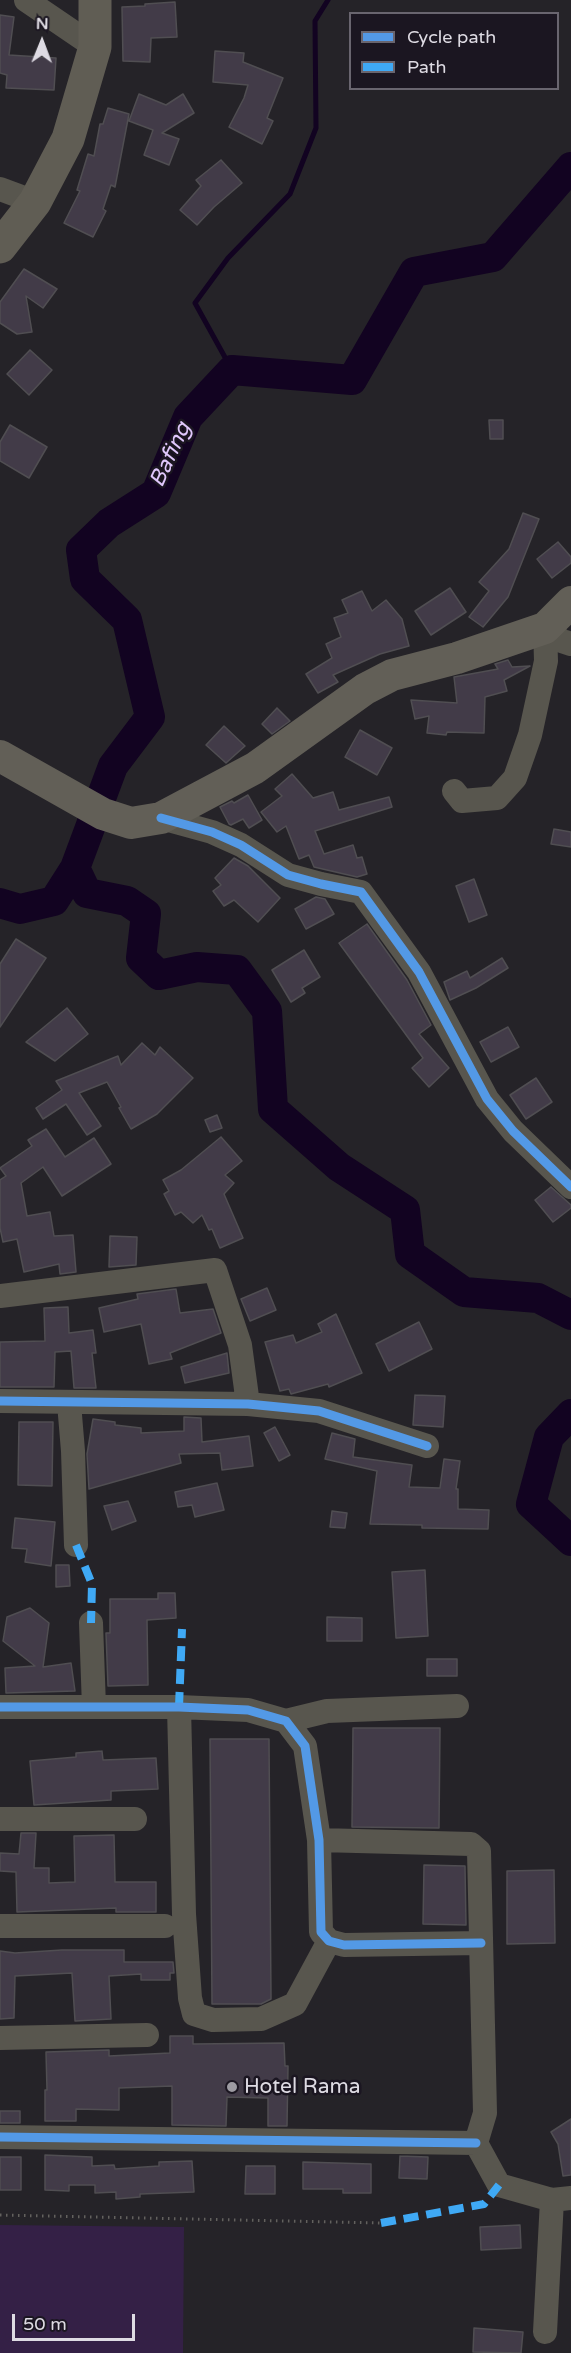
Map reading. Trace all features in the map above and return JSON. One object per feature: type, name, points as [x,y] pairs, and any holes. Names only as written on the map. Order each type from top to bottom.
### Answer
[{"type":"highway","points":[[0,247],[35,202],[68,139],[95,47],[95,0]]},
{"type":"main road","points":[[0,756],[90,806],[131,823],[161,818],[255,768],[365,689],[392,675],[457,658],[563,611]]},
{"type":"street","points":[[26,0],[95,47]]},
{"type":"street","points":[[0,189],[35,202]]},
{"type":"street","points":[[563,611],[562,641],[571,644]]},
{"type":"street","points":[[454,791],[462,801],[497,798],[514,777],[530,735],[546,661],[563,611]]},
{"type":"street","points":[[161,818],[212,832],[241,845],[288,875],[361,892],[419,972],[487,1099],[513,1131],[571,1187]]},
{"type":"street","points":[[0,1296],[215,1270],[240,1345],[248,1404]]},
{"type":"street","points":[[0,1401],[248,1404],[319,1411],[427,1446]]},
{"type":"street","points":[[69,1403],[76,1545]]},
{"type":"street","points":[[91,1623],[93,1707]]},
{"type":"street","points":[[0,1707],[179,1707],[248,1710],[286,1721],[327,1711],[457,1706]]},
{"type":"street","points":[[179,1707],[184,1914],[190,1998],[194,2014],[213,2020],[261,2019],[295,2004],[329,1941]]},
{"type":"street","points":[[286,1721],[305,1746],[319,1840],[321,1932],[329,1941],[344,1945],[481,1943]]},
{"type":"street","points":[[0,1820],[135,1819]]},
{"type":"street","points":[[319,1840],[471,1844],[479,1851],[484,2113],[476,2143],[500,2185],[562,2199],[545,2332]]},
{"type":"street","points":[[0,1926],[165,1926]]},
{"type":"street","points":[[0,2038],[147,2035]]},
{"type":"street","points":[[0,2137],[476,2143]]},
{"type":"path","points":[[0,2215],[381,2223]]},
{"type":"shaded area","points":[[0,2225],[184,2227],[183,2353],[0,2353]]},
{"type":"building","points":[[175,2],[177,37],[151,38],[150,62],[123,61],[122,7]]},
{"type":"building","points":[[0,15],[14,17],[9,55],[56,58],[54,90],[6,88],[7,75],[0,73]]},
{"type":"building","points":[[215,51],[244,53],[243,62],[283,78],[267,118],[273,121],[262,144],[229,127],[248,85],[213,82]]},
{"type":"building","points":[[139,94],[166,105],[183,94],[194,113],[162,133],[179,139],[169,165],[144,155],[153,130],[129,121]]},
{"type":"building","points":[[108,108],[129,114],[115,187],[111,185],[103,209],[106,211],[93,237],[64,223],[80,191],[77,190],[88,154],[94,156],[100,124],[103,124]]},
{"type":"building","points":[[221,160],[242,183],[197,225],[180,210],[201,186],[196,180]]},
{"type":"building","points":[[24,269],[57,289],[43,308],[26,296],[32,332],[17,334],[0,323],[0,302]]},
{"type":"building","points":[[30,350],[52,370],[29,395],[7,374]]},
{"type":"building","points":[[489,420],[503,420],[503,439],[490,439]]},
{"type":"building","points":[[10,425],[47,447],[29,478],[0,461],[0,442]]},
{"type":"building","points":[[523,513],[539,519],[508,597],[483,627],[469,617],[489,591],[479,582],[509,549]]},
{"type":"building","points":[[558,542],[571,557],[571,563],[552,578],[537,559]]},
{"type":"building","points":[[450,588],[466,612],[431,635],[415,611]]},
{"type":"building","points":[[362,591],[372,611],[386,600],[402,619],[409,646],[380,654],[333,675],[338,682],[318,693],[306,674],[332,658],[326,644],[341,637],[334,618],[348,613],[342,600]]},
{"type":"building","points":[[508,660],[512,667],[530,666],[504,680],[507,691],[485,697],[484,733],[447,732],[446,735],[427,733],[429,716],[415,719],[411,700],[457,703],[454,677],[498,669],[495,664]]},
{"type":"building","points":[[277,708],[290,721],[272,734],[262,724]]},
{"type":"building","points":[[224,726],[245,746],[226,763],[206,745]]},
{"type":"building","points":[[360,730],[392,748],[377,775],[345,757]]},
{"type":"building","points":[[292,774],[313,798],[333,792],[339,810],[389,797],[392,807],[315,831],[324,854],[353,845],[357,858],[362,857],[367,874],[357,877],[314,867],[309,855],[299,859],[286,826],[277,832],[261,812],[282,796],[275,789]]},
{"type":"building","points":[[248,795],[262,820],[249,828],[243,819],[229,824],[220,807],[232,801],[234,803]]},
{"type":"building","points":[[554,829],[571,832],[571,847],[551,844]]},
{"type":"building","points":[[234,858],[248,866],[280,898],[258,922],[234,900],[224,906],[213,891],[221,885],[215,878]]},
{"type":"building","points":[[474,879],[487,915],[469,922],[456,886]]},
{"type":"building","points":[[316,897],[325,899],[334,914],[306,929],[295,909]]},
{"type":"building","points":[[367,924],[407,980],[431,1025],[419,1034],[449,1068],[429,1087],[412,1068],[423,1058],[339,943]]},
{"type":"building","points":[[16,939],[46,958],[0,1027],[0,964]]},
{"type":"building","points":[[304,950],[320,977],[302,988],[305,993],[291,1002],[272,970]]},
{"type":"building","points":[[502,958],[508,968],[476,988],[450,1000],[444,982],[467,971],[470,978]]},
{"type":"building","points":[[67,1008],[88,1034],[55,1061],[26,1042]]},
{"type":"building","points":[[508,1027],[519,1047],[491,1062],[480,1042]]},
{"type":"building","points":[[142,1043],[155,1055],[160,1047],[193,1078],[157,1114],[131,1129],[107,1082],[79,1093],[101,1126],[87,1135],[66,1104],[43,1119],[36,1108],[62,1090],[56,1081],[118,1056],[121,1065]]},
{"type":"building","points":[[536,1078],[552,1102],[526,1119],[510,1095]]},
{"type":"building","points":[[217,1115],[222,1128],[210,1132],[205,1120]]},
{"type":"building","points":[[46,1129],[65,1157],[94,1138],[111,1164],[62,1196],[43,1167],[21,1183],[27,1216],[50,1212],[54,1236],[73,1235],[76,1272],[60,1274],[59,1264],[24,1272],[17,1239],[3,1242],[0,1228],[0,1180],[6,1176],[0,1168],[32,1146],[28,1140]]},
{"type":"building","points":[[221,1137],[242,1161],[225,1175],[234,1183],[224,1194],[243,1238],[220,1248],[212,1229],[209,1230],[202,1215],[193,1223],[181,1212],[175,1215],[164,1194],[169,1191],[163,1180],[181,1170]]},
{"type":"building","points":[[551,1187],[571,1205],[571,1208],[553,1222],[535,1200]]},
{"type":"building","points":[[110,1236],[137,1237],[136,1265],[109,1267]]},
{"type":"building","points":[[267,1288],[276,1310],[250,1321],[241,1299]]},
{"type":"building","points":[[176,1289],[180,1313],[213,1309],[221,1333],[170,1353],[172,1359],[149,1364],[141,1324],[104,1332],[99,1308],[138,1299],[137,1294]]},
{"type":"building","points":[[68,1307],[69,1333],[93,1330],[96,1353],[92,1353],[96,1388],[74,1388],[71,1351],[55,1352],[54,1387],[0,1387],[0,1342],[45,1341],[44,1308]]},
{"type":"building","points":[[336,1314],[362,1373],[329,1387],[328,1384],[291,1394],[289,1389],[280,1391],[265,1342],[293,1335],[296,1343],[322,1332],[318,1324]]},
{"type":"building","points":[[419,1322],[432,1349],[389,1371],[376,1344]]},
{"type":"building","points":[[227,1353],[229,1373],[185,1383],[181,1367]]},
{"type":"building","points":[[415,1395],[445,1396],[443,1427],[413,1425]]},
{"type":"building","points":[[184,1417],[201,1418],[202,1442],[249,1436],[253,1466],[222,1470],[220,1453],[179,1454],[181,1463],[89,1489],[87,1454],[93,1419],[115,1422],[115,1425],[141,1428],[141,1433],[184,1431]]},
{"type":"building","points":[[19,1422],[53,1422],[52,1486],[18,1485]]},
{"type":"building","points":[[275,1427],[290,1455],[279,1461],[264,1433]]},
{"type":"building","points":[[332,1433],[355,1439],[353,1457],[412,1465],[409,1487],[440,1488],[444,1459],[460,1461],[456,1489],[458,1489],[458,1509],[489,1510],[488,1529],[370,1524],[377,1471],[325,1459]]},
{"type":"building","points":[[217,1483],[224,1510],[195,1517],[192,1505],[178,1507],[175,1492]]},
{"type":"building","points":[[128,1501],[136,1521],[112,1530],[104,1506]]},
{"type":"building","points":[[332,1511],[347,1513],[345,1528],[330,1527]]},
{"type":"building","points":[[15,1518],[55,1522],[51,1566],[25,1562],[27,1549],[12,1548]]},
{"type":"building","points":[[56,1565],[69,1565],[70,1586],[56,1587]]},
{"type":"building","points":[[425,1570],[428,1636],[396,1638],[392,1572]]},
{"type":"building","points":[[158,1593],[175,1593],[176,1618],[147,1620],[148,1685],[108,1686],[106,1633],[110,1633],[110,1599],[158,1599]]},
{"type":"building","points":[[30,1608],[49,1623],[43,1667],[71,1663],[75,1691],[6,1693],[5,1668],[35,1666],[3,1641],[7,1617]]},
{"type":"building","points":[[327,1617],[362,1618],[362,1641],[327,1641]]},
{"type":"building","points":[[427,1659],[457,1659],[457,1676],[427,1676]]},
{"type":"building","points":[[353,1728],[440,1728],[439,1828],[352,1827]]},
{"type":"building","points":[[210,1739],[269,1739],[271,1999],[261,2004],[212,2004]]},
{"type":"building","points":[[102,1751],[103,1760],[156,1758],[158,1789],[111,1791],[111,1800],[34,1805],[30,1761],[76,1757],[76,1753]]},
{"type":"building","points":[[21,1833],[36,1833],[34,1868],[49,1868],[49,1883],[75,1882],[74,1836],[114,1835],[115,1882],[156,1882],[156,1912],[116,1912],[116,1908],[17,1912],[16,1872],[0,1871],[0,1853],[19,1854]]},
{"type":"building","points":[[424,1865],[465,1866],[466,1925],[423,1924]]},
{"type":"building","points":[[554,1870],[555,1943],[507,1944],[507,1871]]},
{"type":"building","points":[[124,1950],[124,1962],[173,1962],[174,1973],[170,1973],[170,1980],[141,1980],[141,1974],[109,1976],[111,2019],[75,2021],[72,1973],[15,1976],[14,2018],[0,2019],[0,1951],[15,1953]]},
{"type":"building","points":[[170,2036],[193,2036],[193,2044],[284,2043],[285,2066],[288,2066],[287,2126],[268,2126],[268,2098],[227,2097],[226,2126],[172,2125],[172,2086],[119,2088],[119,2110],[76,2109],[76,2121],[45,2121],[46,2052],[109,2050],[109,2056],[170,2053]]},
{"type":"building","points":[[0,2111],[20,2111],[20,2123],[0,2123]]},
{"type":"building","points":[[571,2119],[571,2175],[563,2176],[558,2144],[551,2132]]},
{"type":"building","points":[[45,2155],[92,2157],[92,2166],[114,2165],[115,2169],[159,2166],[159,2162],[192,2161],[194,2192],[140,2194],[140,2197],[116,2199],[116,2192],[95,2193],[95,2185],[69,2185],[69,2191],[45,2190]]},
{"type":"building","points":[[400,2156],[428,2157],[427,2179],[399,2178]]},
{"type":"building","points":[[0,2157],[21,2157],[21,2190],[0,2190]]},
{"type":"building","points":[[303,2162],[371,2164],[371,2193],[343,2193],[343,2189],[303,2189]]},
{"type":"building","points":[[246,2166],[275,2166],[275,2194],[245,2194]]},
{"type":"building","points":[[520,2225],[521,2248],[481,2250],[480,2227]]},
{"type":"building","points":[[474,2328],[523,2332],[521,2353],[473,2352]]},
{"type":"waterway","points":[[232,370],[195,303],[228,258],[290,194],[316,128],[315,21],[328,0]]},
{"type":"waterway","name":"Bafing","points":[[0,903],[20,909],[54,901],[75,868],[113,766],[150,717],[127,620],[85,579],[81,550],[109,523],[156,493],[188,417],[232,370],[352,380],[414,272],[493,257],[571,167]]},
{"type":"waterway","points":[[75,868],[87,893],[127,901],[146,914],[141,958],[159,975],[197,967],[237,970],[267,1011],[273,1109],[339,1167],[405,1210],[410,1254],[464,1292],[538,1298],[571,1315]]},
{"type":"waterway","points":[[571,1414],[549,1437],[531,1504],[571,1541]]},
{"type":"marked path","points":[[76,1545],[92,1584],[91,1623]]},
{"type":"marked path","points":[[179,1707],[182,1629]]},
{"type":"marked path","points":[[381,2223],[484,2204],[499,2185]]},
{"type":"cycle path","points":[[161,818],[212,832],[241,845],[288,875],[361,892],[419,972],[487,1099],[513,1131],[571,1187]]},
{"type":"cycle path","points":[[0,1401],[248,1404],[319,1411],[427,1446]]},
{"type":"cycle path","points":[[0,1707],[179,1707],[248,1710],[286,1721],[305,1746],[319,1840],[321,1932],[329,1941],[344,1945],[481,1943]]},
{"type":"cycle path","points":[[0,2137],[476,2143]]},
{"type":"place","name":"Hotel Rama","points":[[232,2087]]}]
